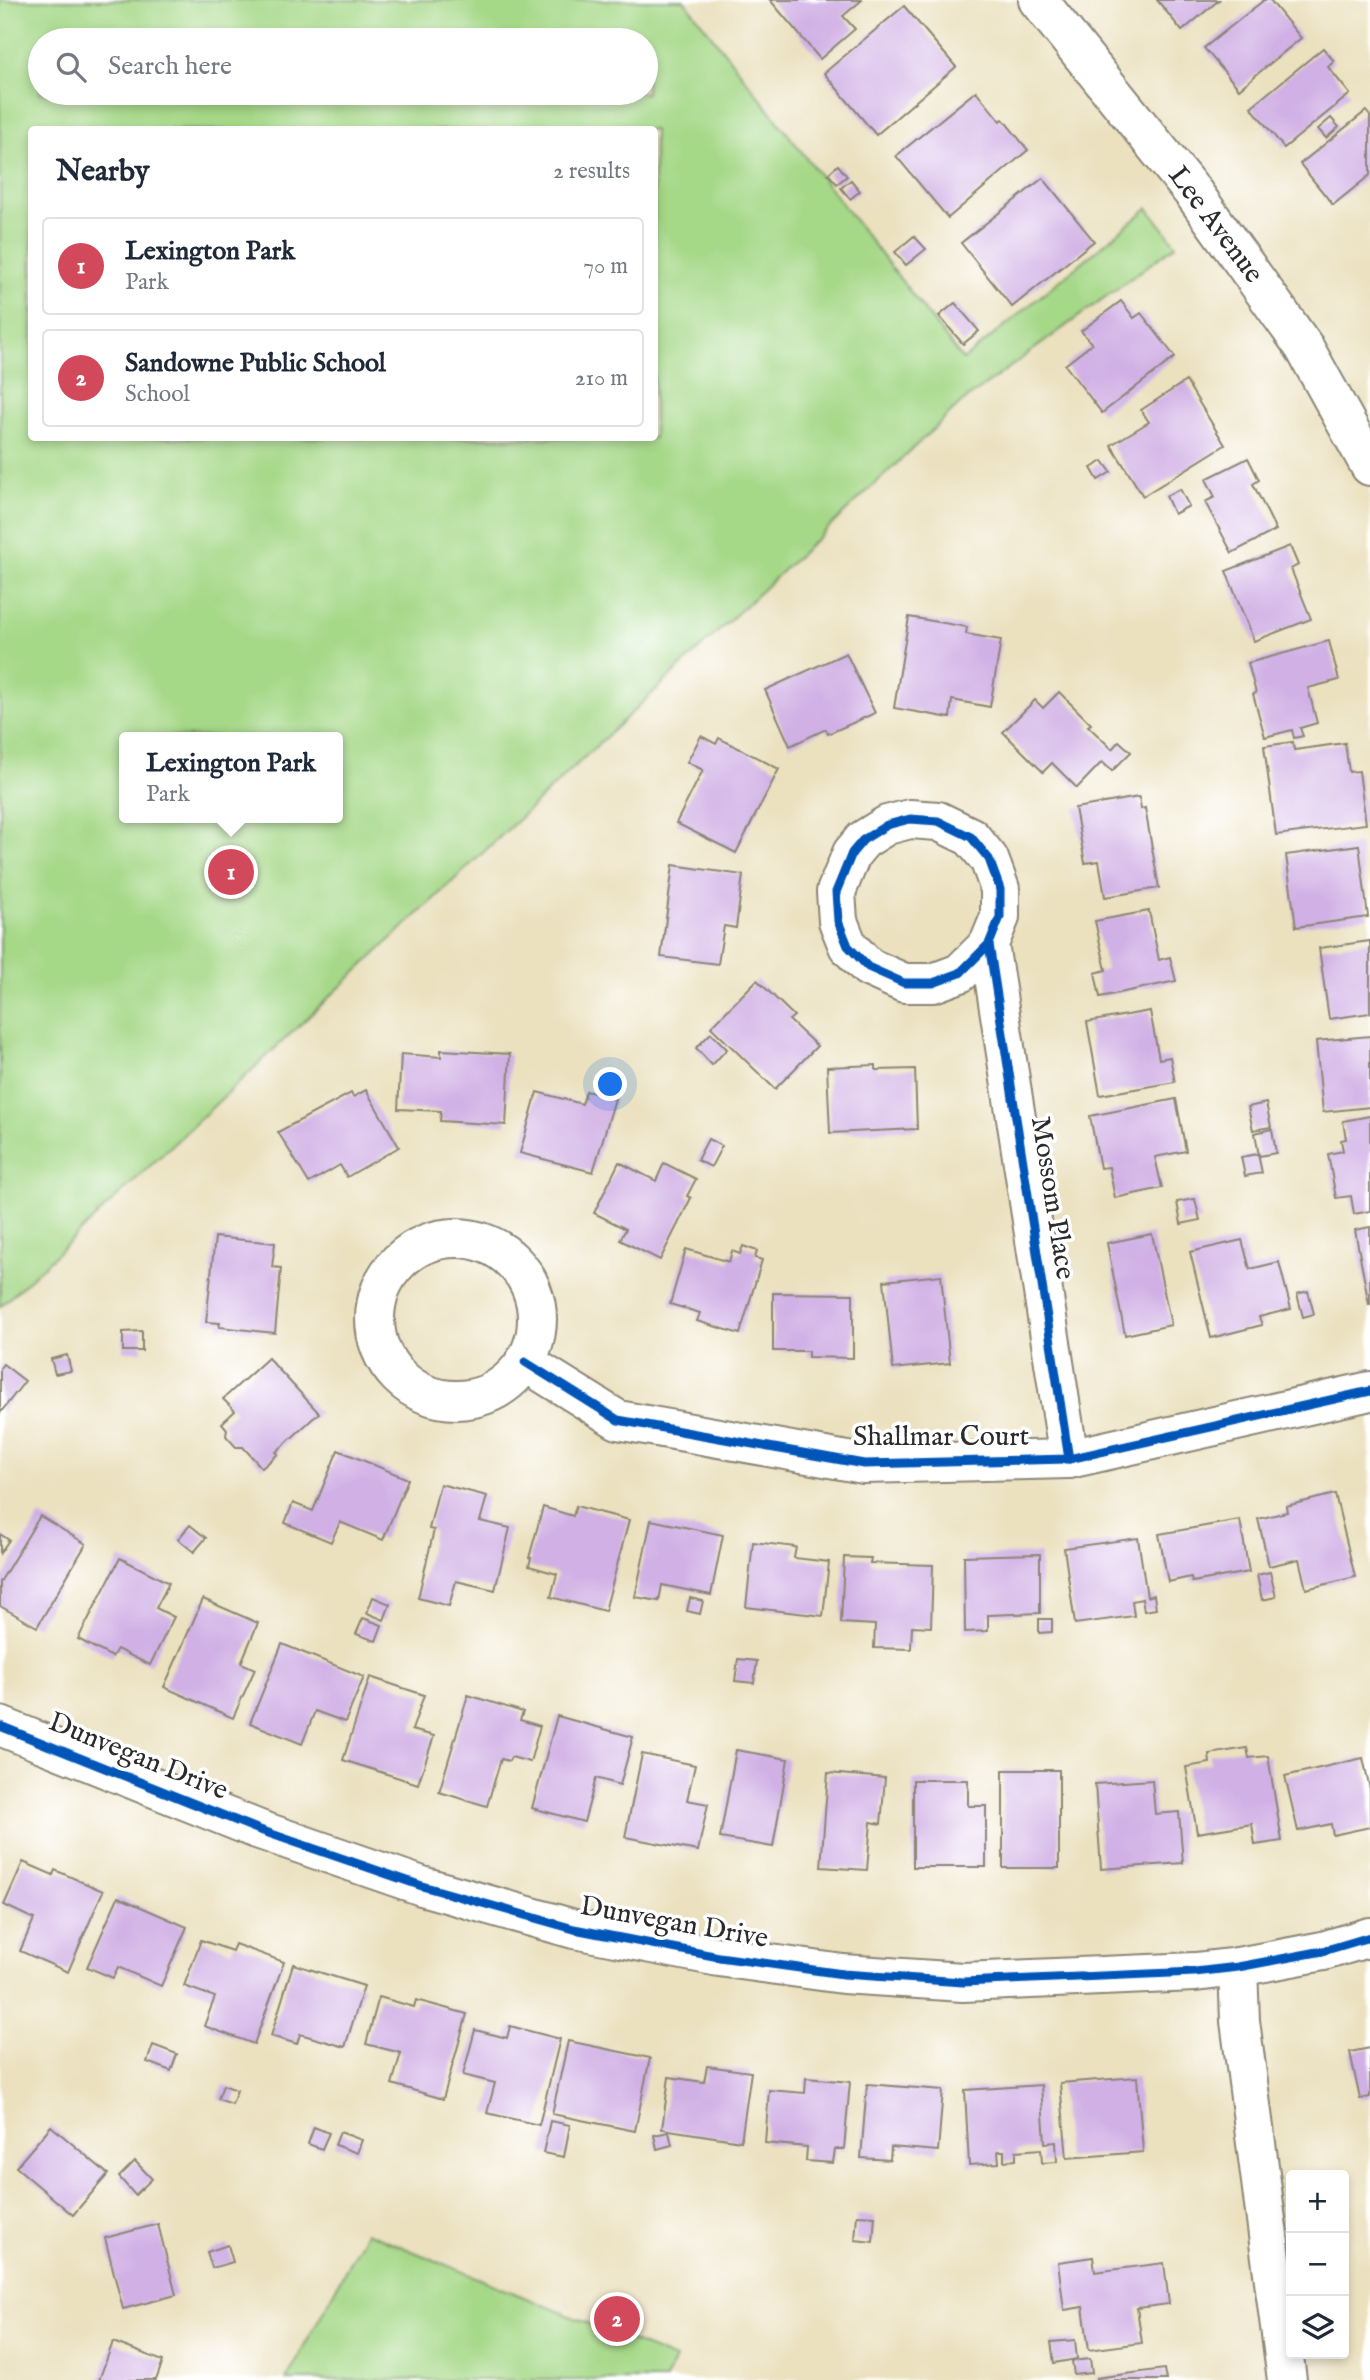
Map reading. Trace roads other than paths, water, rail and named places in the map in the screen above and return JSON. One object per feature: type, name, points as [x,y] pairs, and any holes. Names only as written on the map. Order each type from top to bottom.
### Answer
[{"type":"street","name":"Lee Avenue","points":[[1038,0],[1195,195],[1304,347],[1370,466]]},
{"type":"street","name":"Mossom Place","points":[[989,944],[960,973],[933,983],[904,983],[868,967],[848,946],[838,921],[836,892],[852,853],[863,840],[887,825],[910,819],[938,821],[971,837],[989,859],[1000,889],[1000,918],[989,944],[1069,1459]]},
{"type":"street","points":[[454,1238],[481,1242],[507,1256],[526,1277],[536,1303],[533,1347],[525,1362],[498,1389],[471,1399],[442,1399],[424,1393],[400,1378],[385,1359],[375,1333],[375,1305],[390,1270],[402,1257],[427,1242],[454,1238]]},
{"type":"street","name":"Shallmar Court","points":[[525,1362],[618,1420],[864,1464],[1069,1459],[1370,1391]]},
{"type":"street","name":"Dunvegan Drive","points":[[0,1726],[257,1829],[422,1886],[574,1929],[719,1958],[844,1974],[963,1982],[1195,1972],[1323,1951],[1370,1937]]},
{"type":"street","points":[[1238,1967],[1240,2021],[1287,2380]]},
{"type":"place","name":"Lexington Park","points":[[231,872]]},
{"type":"place","name":"Sandowne Public School","points":[[617,2319]]}]
